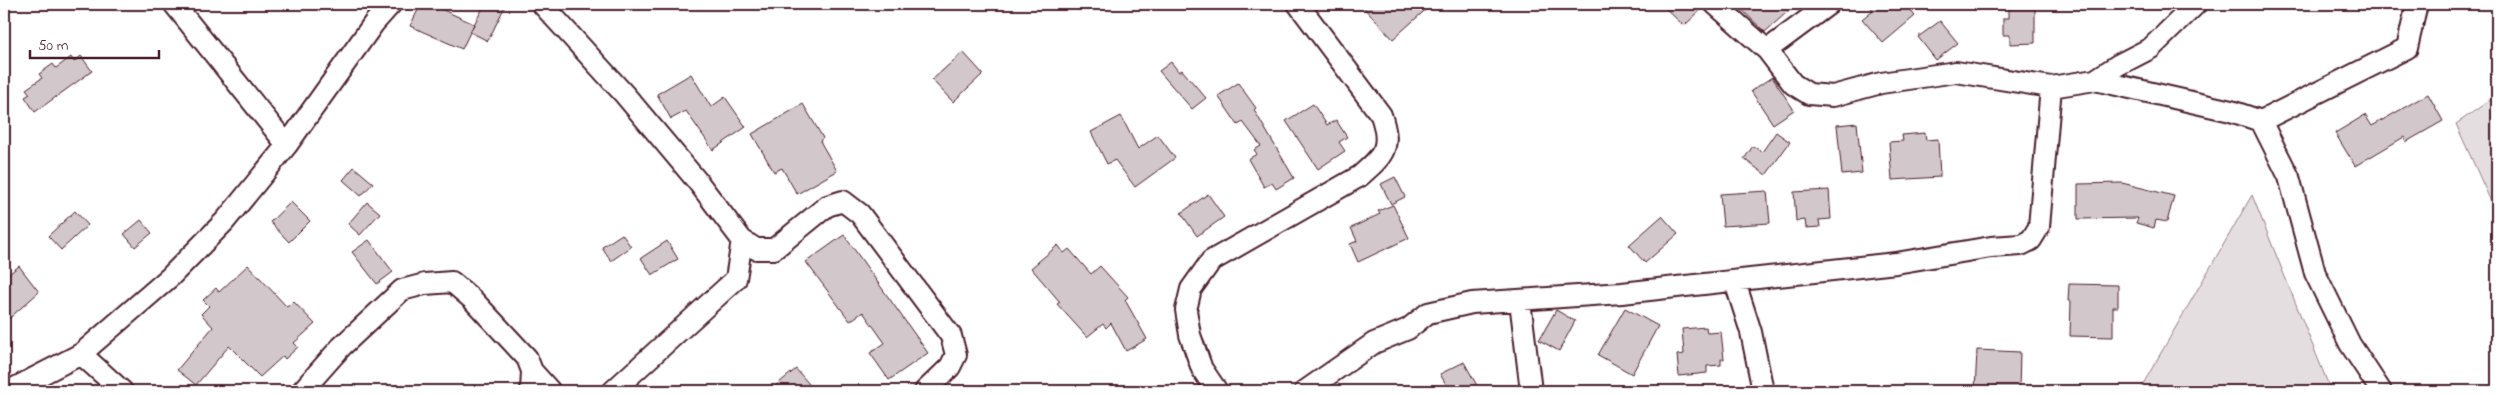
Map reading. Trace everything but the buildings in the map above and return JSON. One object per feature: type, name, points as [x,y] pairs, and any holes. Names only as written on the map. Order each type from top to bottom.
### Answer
[{"type":"street","points":[[174,4],[287,145]]},
{"type":"street","points":[[9,391],[81,354],[170,277],[225,221],[287,145],[363,38],[391,4]]},
{"type":"street","points":[[542,4],[631,102],[698,182],[742,240],[756,249],[774,249],[827,206],[843,201],[860,214],[951,336],[956,355],[950,367],[925,391]]},
{"type":"street","points":[[1217,391],[1202,370],[1190,335],[1186,310],[1191,289],[1211,261],[1360,176],[1382,157],[1387,134],[1381,115],[1298,4]]},
{"type":"street","points":[[1715,4],[1767,50],[1793,84],[1809,94],[1833,96],[1881,83],[1956,72],[2051,87],[2095,80],[2231,111],[2261,121],[2289,177],[2315,273],[2350,344],[2381,391]]},
{"type":"street","points":[[1767,50],[1829,4]]},
{"type":"street","points":[[2095,80],[2150,48],[2196,4]]},
{"type":"street","points":[[2261,121],[2407,48],[2417,4]]},
{"type":"street","points":[[1305,391],[1374,344],[1408,329],[1428,313],[1472,303],[1622,293],[1735,282],[1896,263],[1991,247],[2020,245],[2031,240],[2039,227],[2051,87]]},
{"type":"street","points":[[614,391],[736,278],[742,240]]},
{"type":"street","points":[[302,391],[341,348],[402,290],[425,284],[452,282],[473,300],[527,358],[532,371],[550,391]]},
{"type":"street","points":[[1735,282],[1751,332],[1763,391]]},
{"type":"street","points":[[1520,300],[1531,391]]},
{"type":"street","points":[[81,354],[122,391]]},
{"type":"street","points":[[531,391],[532,371]]},
{"type":"shaded area","points":[[2497,95],[2497,215],[2456,124]]},
{"type":"shaded area","points":[[2252,195],[2331,391],[2139,391]]}]
